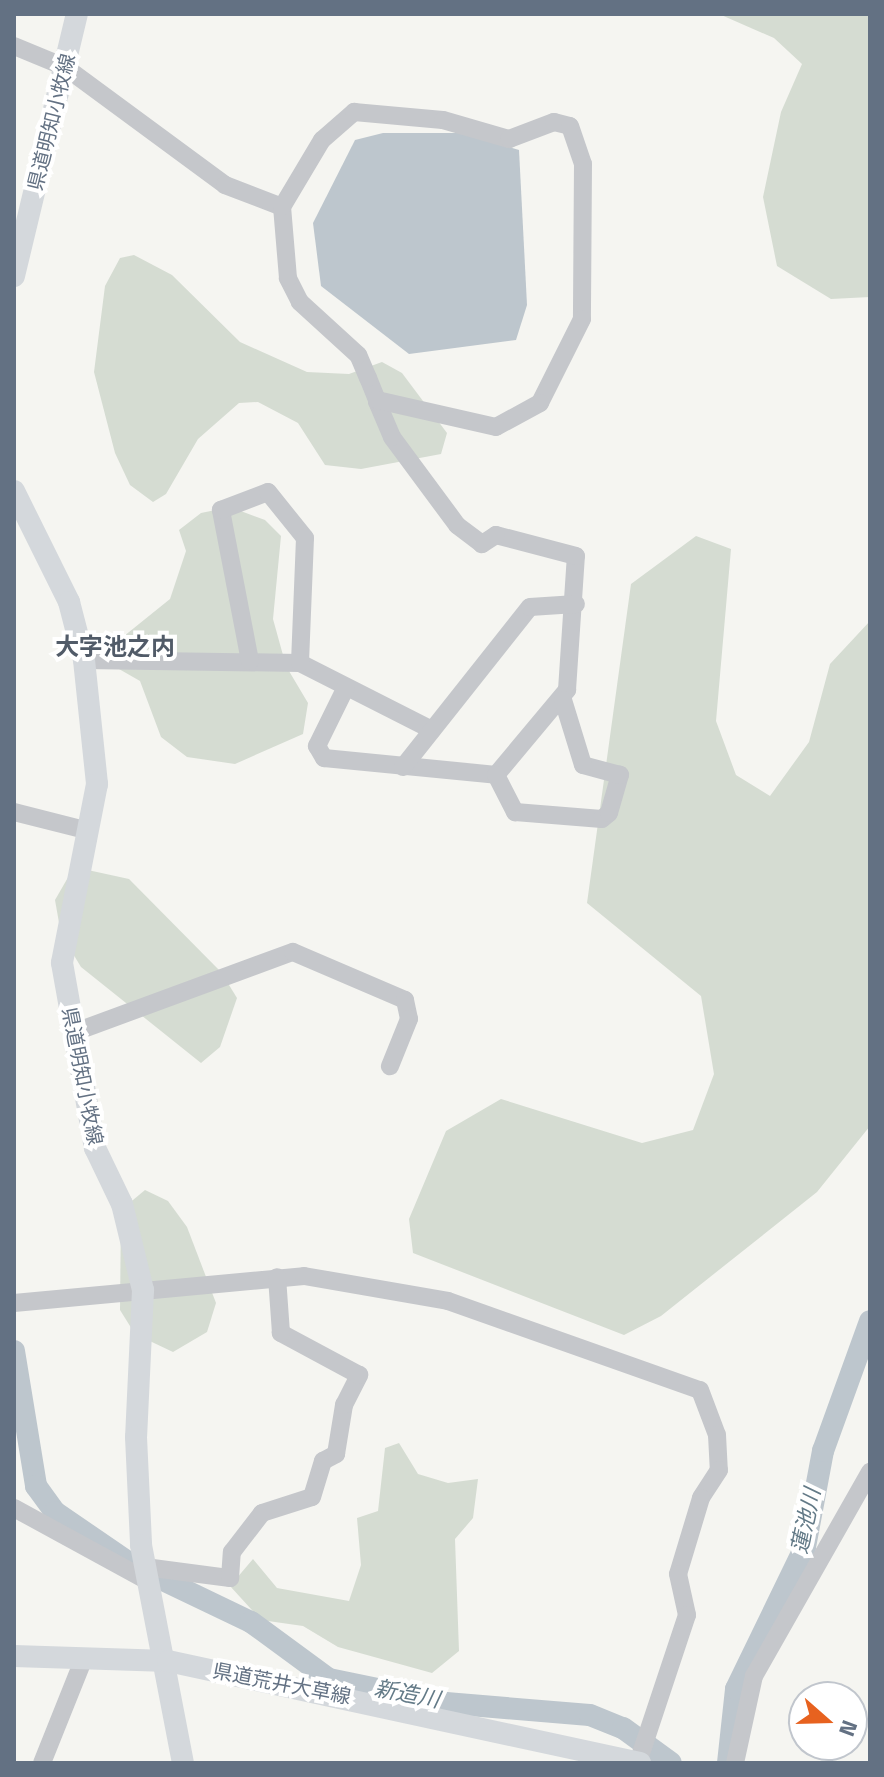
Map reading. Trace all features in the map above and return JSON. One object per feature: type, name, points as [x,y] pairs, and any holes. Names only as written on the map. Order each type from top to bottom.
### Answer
[{"type":"main road","name":"県道明知小牧線","points":[[14,276],[77,14]]},
{"type":"main road","name":"県道明知小牧線","points":[[14,491],[69,602],[84,660],[97,784],[62,963],[95,1148],[122,1204],[143,1290],[136,1437],[146,1574],[168,1661],[183,1763]]},
{"type":"main road","name":"県道荒井大草線","points":[[14,1656],[168,1661],[639,1762]]},
{"type":"street","points":[[14,46],[65,67],[159,143],[225,185],[282,207]]},
{"type":"street","points":[[377,400],[496,427],[540,403],[582,319],[586,242],[578,136],[563,122],[509,139],[457,122],[354,112],[322,140],[282,207],[288,278],[300,302],[353,347],[392,437],[457,525],[482,544],[496,535],[576,556],[576,604],[563,700],[583,765],[620,775],[609,813],[602,819],[515,812],[496,775]]},
{"type":"street","points":[[250,661],[221,510],[268,492],[305,538],[300,663]]},
{"type":"street","points":[[403,767],[530,607],[576,604]]},
{"type":"street","points":[[84,660],[161,666],[250,661],[300,663],[432,730]]},
{"type":"street","points":[[346,687],[317,746],[324,758],[496,775]]},
{"type":"street","points":[[496,775],[563,700]]},
{"type":"street","points":[[14,812],[89,831]]},
{"type":"street","points":[[75,1032],[293,952],[405,1000],[409,1019],[390,1066]]},
{"type":"street","points":[[14,1508],[146,1574],[230,1578],[232,1552],[262,1513],[312,1497],[323,1461],[336,1454],[344,1405],[359,1375],[281,1333],[277,1277]]},
{"type":"street","points":[[16,1303],[277,1277],[427,1295],[700,1390],[717,1435],[719,1470],[701,1498],[678,1574],[687,1615],[639,1762]]},
{"type":"street","points":[[735,1763],[754,1676],[870,1472]]},
{"type":"street","points":[[42,1763],[84,1658]]},
{"type":"shaded area","points":[[719,14],[870,14],[870,297],[831,299],[777,266],[763,197],[781,112],[802,64],[774,38]]},
{"type":"shaded area","points":[[383,133],[463,133],[519,150],[527,305],[516,340],[409,354],[321,286],[313,223],[355,140]]},
{"type":"shaded area","points":[[134,255],[172,275],[240,342],[307,372],[349,374],[382,362],[402,373],[447,433],[441,454],[361,469],[325,465],[298,423],[258,402],[239,403],[198,439],[166,494],[153,502],[130,485],[115,453],[94,372],[105,286],[120,258]]},
{"type":"shaded area","points":[[230,507],[265,520],[281,536],[273,619],[286,666],[308,703],[303,734],[235,764],[187,757],[161,737],[140,681],[98,657],[170,599],[186,551],[179,530],[201,513]]},
{"type":"shaded area","points":[[696,536],[731,549],[716,721],[736,775],[770,796],[809,742],[830,664],[870,621],[870,1126],[817,1192],[661,1316],[624,1335],[413,1253],[409,1219],[446,1131],[501,1099],[642,1143],[693,1130],[714,1074],[701,996],[587,903],[631,584]]},
{"type":"shaded area","points":[[74,867],[129,879],[221,972],[237,998],[220,1047],[201,1063],[81,967],[61,934],[55,900]]},
{"type":"shaded area","points":[[145,1190],[168,1201],[187,1227],[216,1303],[207,1332],[173,1352],[135,1334],[120,1310],[121,1210]]},
{"type":"shaded area","points":[[399,1443],[418,1474],[448,1483],[478,1479],[473,1518],[455,1539],[459,1651],[432,1673],[338,1647],[303,1626],[261,1620],[230,1586],[253,1559],[277,1588],[349,1601],[361,1565],[357,1518],[378,1511],[385,1448]]},
{"type":"waterway","name":"蓮池川","points":[[728,1763],[736,1689],[805,1547],[823,1451],[870,1321]]},
{"type":"waterway","name":"新造川","points":[[14,1351],[36,1486],[55,1512],[132,1565]]},
{"type":"waterway","name":"新造川","points":[[159,1578],[251,1622],[329,1679],[446,1703],[590,1715],[623,1728],[671,1763]]},
{"type":"district","name":"大字池之内","points":[[115,647]]}]
